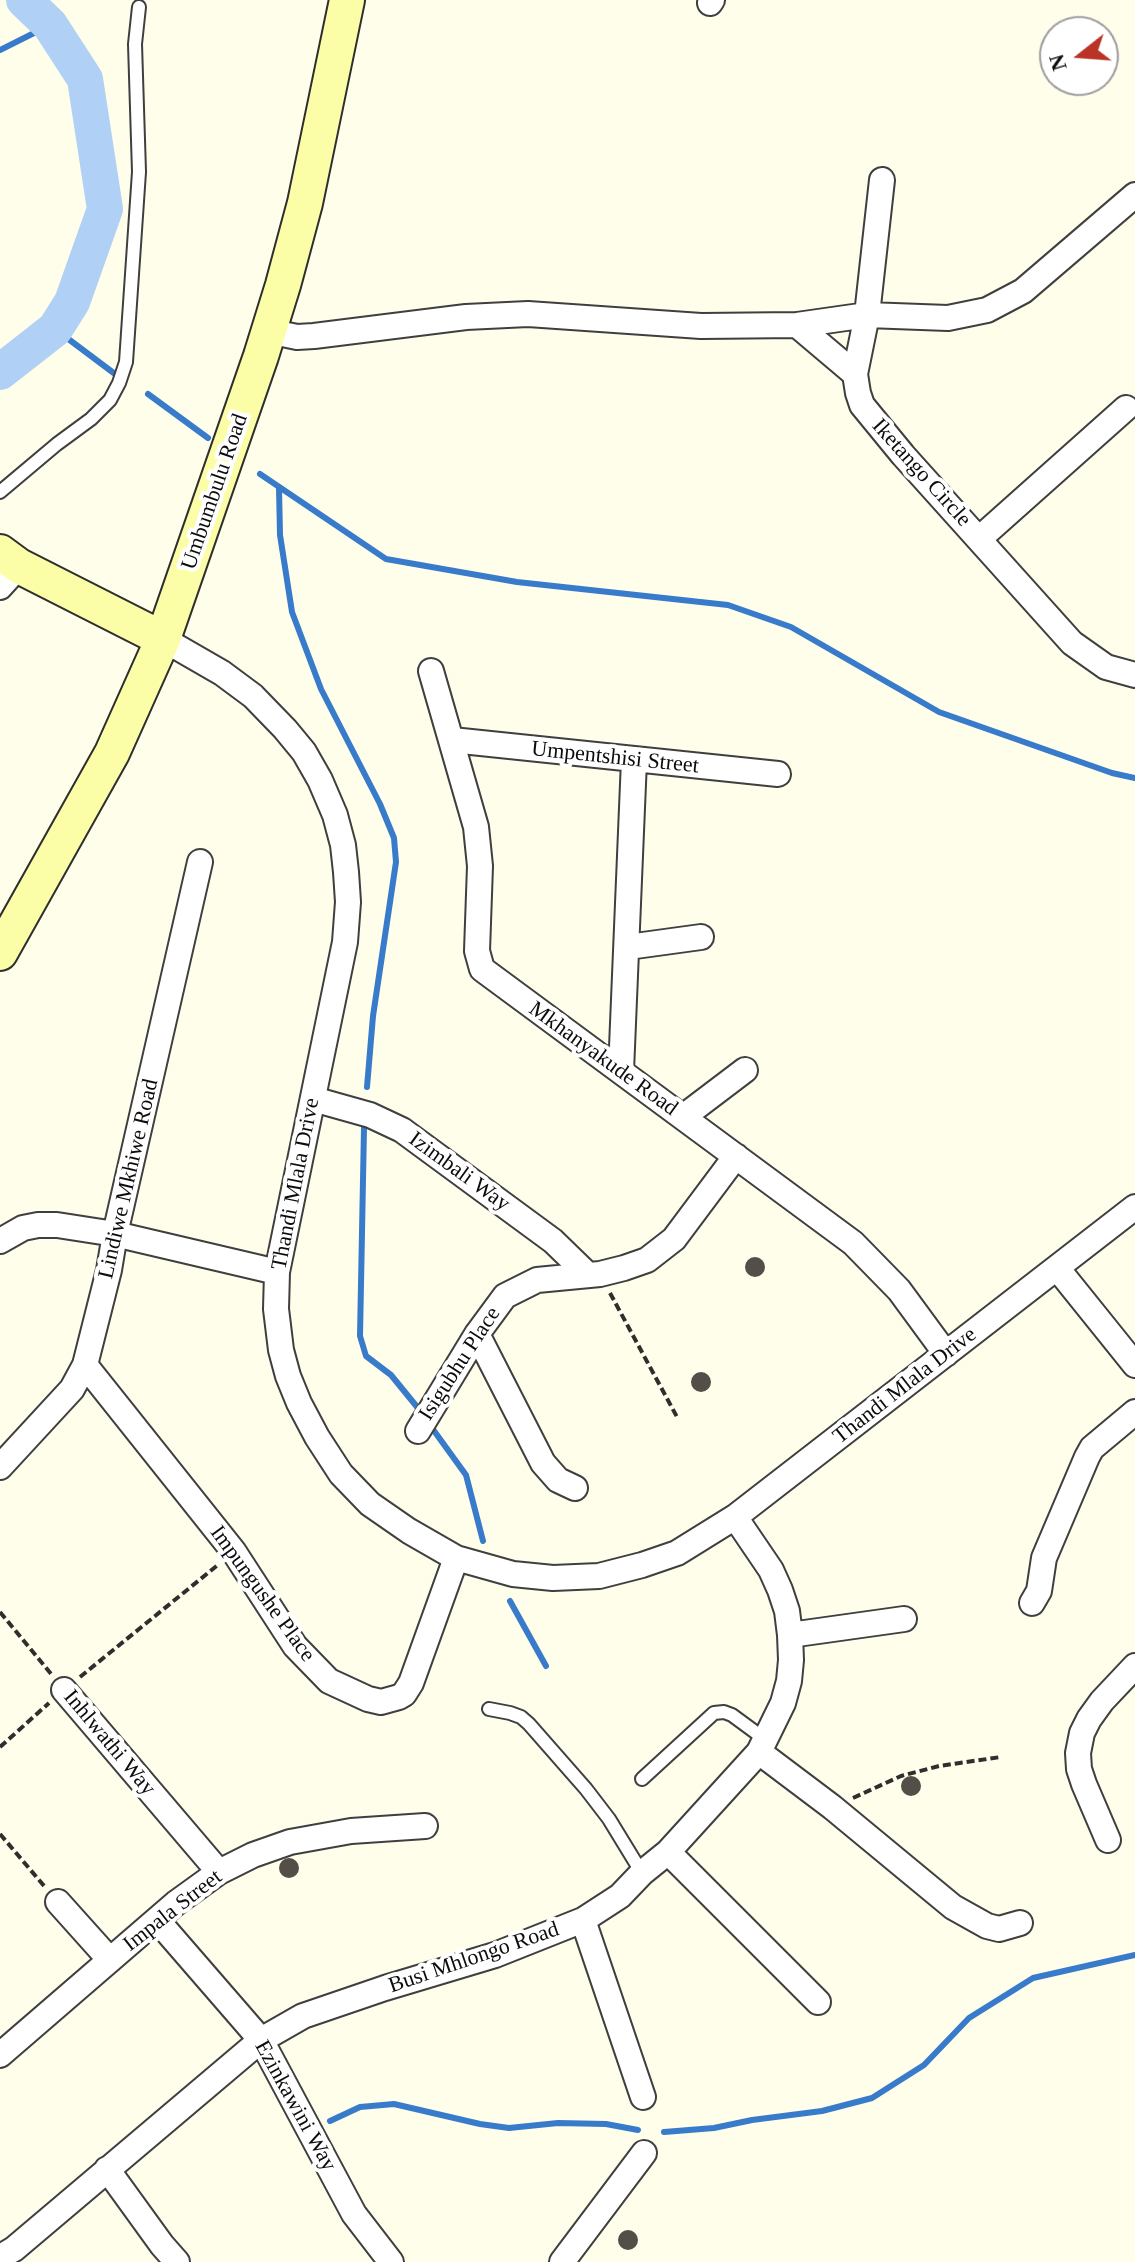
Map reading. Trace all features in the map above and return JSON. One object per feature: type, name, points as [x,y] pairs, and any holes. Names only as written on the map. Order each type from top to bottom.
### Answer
[{"type":"main road","name":"Umbumbulu Road","points":[[0,953],[112,753],[163,639],[268,331],[305,203],[347,0]]},
{"type":"main road","points":[[6,568],[163,639]]},
{"type":"street","name":"Iketango Circle","points":[[882,180],[867,315],[855,374],[862,405],[1072,643],[1106,667],[1135,675]]},
{"type":"street","points":[[268,331],[297,337],[314,336],[466,317],[528,314],[701,326],[797,325],[867,315],[948,318],[987,310],[1031,285],[1135,195]]},
{"type":"street","points":[[797,325],[855,374]]},
{"type":"street","points":[[979,539],[1126,408]]},
{"type":"street","name":"Thandi Mlala Drive","points":[[163,639],[243,688],[285,729],[304,752],[335,815],[346,872],[345,942],[277,1272],[276,1309],[281,1350],[293,1390],[317,1437],[341,1474],[370,1504],[409,1531],[456,1558],[513,1574],[553,1578],[599,1576],[677,1553],[735,1517],[1135,1207]]},
{"type":"street","name":"Mkhanyakude Road","points":[[431,671],[479,846],[477,951],[482,969],[853,1243],[899,1290],[946,1354]]},
{"type":"street","name":"Umpentshisi Street","points":[[452,740],[778,774]]},
{"type":"street","points":[[621,1071],[634,760]]},
{"type":"street","name":"Lindiwe Mkhiwe Road","points":[[0,1467],[72,1389],[85,1365],[200,862]]},
{"type":"street","points":[[628,947],[701,937]]},
{"type":"street","points":[[683,1117],[745,1070]]},
{"type":"street","name":"Izimbali Way","points":[[313,1099],[370,1115],[402,1130],[593,1274]]},
{"type":"street","name":"Isigubhu Place","points":[[418,1431],[477,1334],[505,1296],[537,1280],[593,1274],[636,1264],[659,1252],[674,1239],[736,1156]]},
{"type":"street","points":[[0,1241],[23,1228],[57,1225],[115,1234],[277,1272]]},
{"type":"street","points":[[1057,1268],[1135,1365]]},
{"type":"street","points":[[477,1334],[543,1463],[558,1480],[575,1488]]},
{"type":"street","name":"Impungushe Place","points":[[85,1365],[234,1552],[295,1646],[329,1681],[381,1702],[399,1697],[411,1683],[456,1558]]},
{"type":"street","points":[[1032,1603],[1039,1591],[1044,1558],[1087,1457],[1092,1448],[1135,1412]]},
{"type":"street","name":"Busi Mhlongo Road","points":[[0,2257],[14,2249],[261,2040],[303,2016],[495,1955],[583,1920],[620,1896],[668,1852],[763,1746],[783,1703],[789,1681],[787,1611],[771,1570],[735,1517]]},
{"type":"street","points":[[790,1635],[904,1619]]},
{"type":"street","points":[[1108,1840],[1084,1784],[1078,1753],[1089,1719],[1135,1666]]},
{"type":"street","name":"Inhlwathi Way","points":[[64,1690],[219,1872]]},
{"type":"street","points":[[763,1746],[941,1898],[975,1921],[999,1929],[1020,1923]]},
{"type":"street","name":"Impala Street","points":[[0,2055],[195,1888],[219,1872],[269,1848],[306,1838],[351,1831],[425,1826]]},
{"type":"street","points":[[668,1852],[818,2002]]},
{"type":"street","points":[[58,1902],[110,1960]]},
{"type":"street","name":"Ezinkawini Way","points":[[157,1920],[261,2040],[354,2214],[391,2262]]},
{"type":"street","points":[[583,1920],[643,2097]]},
{"type":"street","points":[[562,2262],[644,2153]]},
{"type":"street","points":[[107,2169],[177,2262]]},
{"type":"lane","points":[[0,492],[110,400],[126,362],[139,172],[135,44],[139,7]]},
{"type":"lane","points":[[489,1709],[521,1717],[529,1724],[609,1819],[642,1873]]},
{"type":"lane","points":[[642,1779],[714,1713],[732,1715],[763,1746]]},
{"type":"path","points":[[593,1274],[677,1417]]},
{"type":"path","points":[[0,1747],[64,1690],[234,1552]]},
{"type":"path","name":"Inhlwathi Way","points":[[0,1612],[64,1690]]},
{"type":"path","points":[[832,1807],[901,1776],[939,1766],[1001,1757]]},
{"type":"path","points":[[0,1834],[58,1902]]},
{"type":"building","points":[[755,1257],[762,1260],[765,1267],[762,1274],[755,1277],[748,1274],[745,1267],[748,1260]]},
{"type":"building","points":[[701,1372],[708,1375],[711,1382],[708,1389],[701,1392],[694,1389],[691,1382],[694,1375]]},
{"type":"building","points":[[911,1776],[918,1779],[921,1786],[918,1793],[911,1796],[904,1793],[901,1786],[904,1779]]},
{"type":"building","points":[[289,1858],[296,1861],[299,1868],[296,1875],[289,1878],[282,1875],[279,1868],[282,1861]]},
{"type":"building","points":[[628,2230],[635,2233],[638,2240],[635,2247],[628,2250],[621,2247],[618,2240],[621,2233]]},
{"type":"waterway","points":[[0,372],[55,329],[72,302],[105,209],[85,79],[50,25],[24,0]]},
{"type":"waterway","points":[[0,50],[50,25]]},
{"type":"waterway","points":[[55,329],[115,374]]},
{"type":"waterway","points":[[148,394],[208,438]]},
{"type":"waterway","points":[[260,474],[386,559],[517,582],[728,605],[791,627],[939,712],[1112,773],[1135,778]]},
{"type":"waterway","points":[[279,488],[280,535],[292,612],[321,689],[394,838],[396,862],[373,1016],[367,1087]]},
{"type":"waterway","points":[[364,1128],[360,1336],[366,1356],[391,1375],[422,1413]]},
{"type":"waterway","points":[[432,1428],[466,1475],[483,1541]]},
{"type":"waterway","points":[[510,1601],[546,1666]]},
{"type":"waterway","points":[[664,2132],[714,2128],[822,2111],[872,2098],[924,2065],[969,2018],[1033,1978],[1135,1955]]},
{"type":"waterway","points":[[330,2121],[360,2107],[394,2104],[509,2128],[558,2123],[606,2124],[638,2130]]}]
